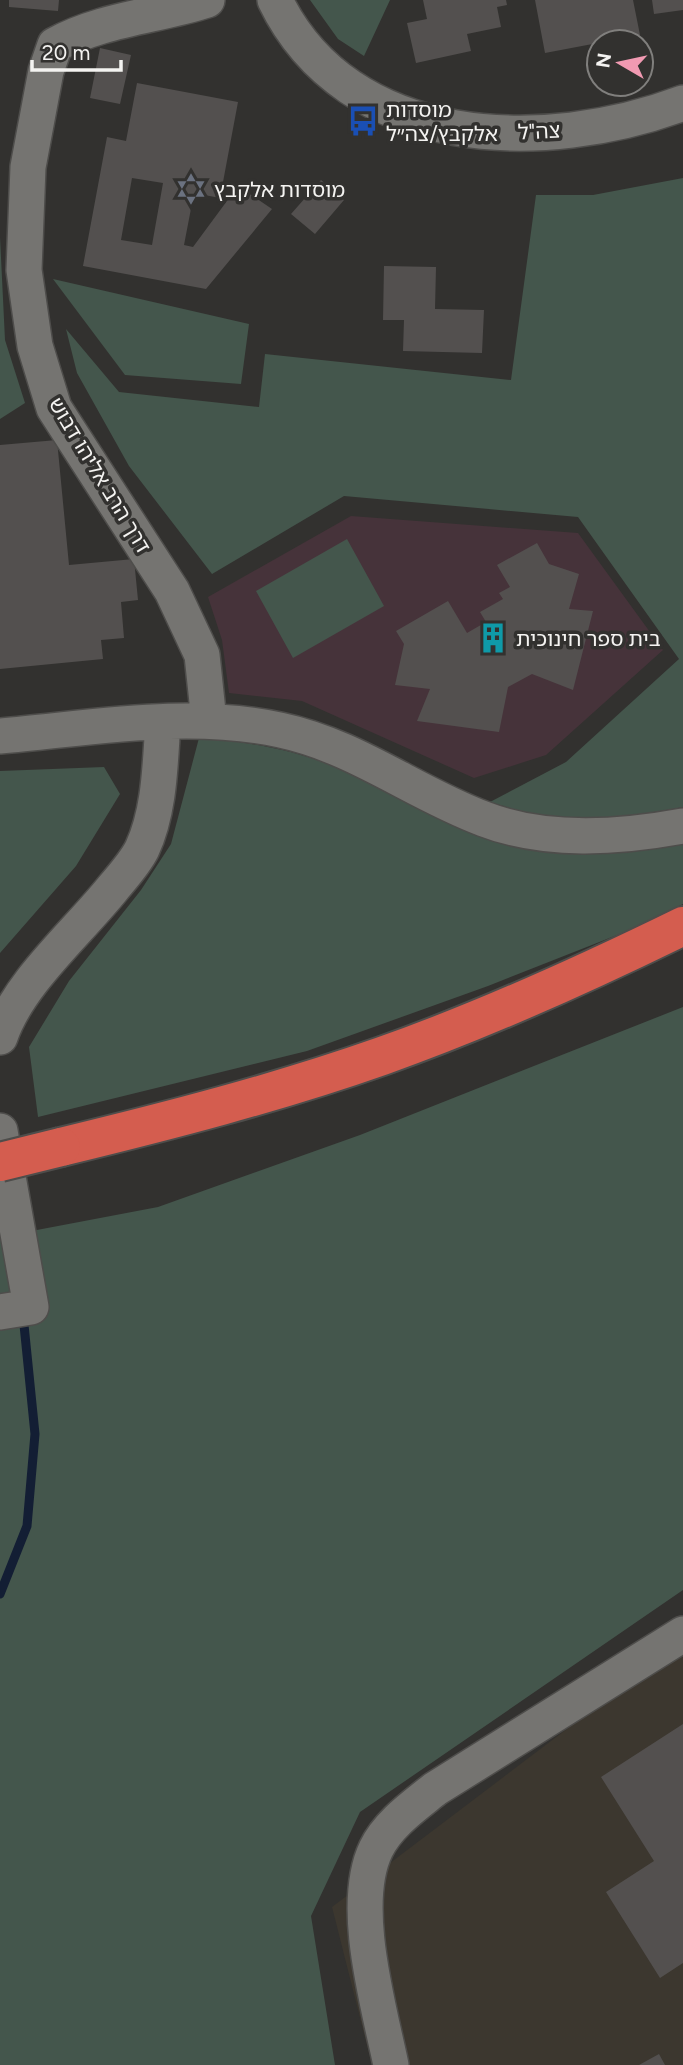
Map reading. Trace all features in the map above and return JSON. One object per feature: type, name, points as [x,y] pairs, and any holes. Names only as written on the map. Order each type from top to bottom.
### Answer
[{"type":"highway","points":[[0,1162],[245,1098],[381,1056],[506,1007],[683,926]]},
{"type":"street","name":"דרך הרב אליהו דבוש","points":[[207,0],[180,9],[99,27],[73,35],[55,45],[46,71],[28,167],[24,270],[35,346],[54,408],[172,591],[202,655],[209,721]]},
{"type":"street","name":"צה\"ל","points":[[275,0],[303,43],[323,65],[356,90],[396,113],[433,125],[478,132],[517,133],[580,128],[683,103]]},
{"type":"street","points":[[0,736],[163,722],[209,721],[281,730],[328,744],[484,819],[528,832],[568,836],[645,833],[683,826]]},
{"type":"street","points":[[0,1037],[6,1020],[24,992],[108,894],[141,850],[150,826],[159,786],[163,722]]},
{"type":"street","points":[[0,1131],[31,1307],[0,1312]]},
{"type":"street","points":[[391,2065],[367,1947],[366,1886],[376,1849],[399,1819],[435,1789],[683,1634]]},
{"type":"shaded area","points":[[351,516],[578,533],[663,650],[546,755],[474,778],[302,701],[229,693],[222,640],[208,597]]},
{"type":"shaded area","points":[[683,1641],[683,2065],[372,2065],[332,1907]]},
{"type":"green space","points":[[310,0],[390,0],[364,56],[338,39]]},
{"type":"green space","points":[[683,178],[683,807],[627,816],[589,818],[527,813],[490,802],[566,762],[679,659],[578,517],[344,496],[212,574],[129,466],[77,373],[66,329],[119,392],[259,407],[265,354],[511,380],[536,195],[593,195]]},
{"type":"green space","points":[[0,237],[5,340],[25,403],[0,419]]},
{"type":"green space","points":[[53,279],[249,324],[241,384],[125,375]]},
{"type":"green space","points":[[347,539],[384,606],[293,658],[256,591]]},
{"type":"green space","points":[[199,738],[265,746],[327,763],[450,824],[503,844],[554,853],[580,854],[683,844],[683,904],[635,928],[488,986],[307,1051],[38,1117],[29,1047],[69,981],[141,890],[171,844]]},
{"type":"green space","points":[[104,767],[120,794],[76,866],[0,953],[0,771]]},
{"type":"green space","points":[[683,1007],[683,1590],[360,1812],[311,1916],[335,2065],[0,2065],[0,1237],[158,1207],[360,1135]]},
{"type":"building","points":[[9,0],[59,0],[58,11],[9,7]]},
{"type":"building","points":[[423,0],[506,0],[507,5],[497,7],[501,27],[467,34],[471,51],[416,63],[407,23],[427,19]]},
{"type":"building","points":[[535,0],[633,0],[639,28],[585,28],[585,45],[545,53]]},
{"type":"building","points":[[652,0],[683,0],[683,10],[654,14]]},
{"type":"building","points":[[100,48],[131,55],[120,104],[90,98]]},
{"type":"building","name":"מוסדות אלקבץ","points":[[137,83],[238,102],[220,198],[194,193],[184,245],[193,247],[238,186],[272,209],[206,289],[83,266],[107,137],[126,141]],"holes":[[[132,178],[163,183],[152,245],[121,240]]]},
{"type":"building","points":[[321,180],[344,200],[315,234],[291,214]]},
{"type":"building","points":[[384,266],[436,267],[435,309],[484,310],[482,353],[403,351],[404,320],[383,320]]},
{"type":"building","points":[[57,440],[69,565],[134,559],[138,600],[121,602],[124,638],[101,640],[103,659],[0,669],[0,445]]},
{"type":"building","name":"בית ספר חינוכית","points":[[537,543],[549,564],[579,574],[569,609],[593,611],[573,690],[532,674],[508,687],[499,732],[417,721],[430,689],[395,685],[404,644],[396,631],[448,601],[467,633],[486,622],[480,612],[503,599],[499,593],[510,587],[497,565]]},
{"type":"building","points":[[683,1724],[683,1963],[660,1978],[606,1892],[654,1861],[601,1777]]},
{"type":"building","points":[[659,2054],[665,2065],[639,2065]]},
{"type":"waterway","points":[[0,1594],[27,1526],[35,1434],[23,1315]]},
{"type":"place","name":"מוסדות אלקבץ/צה״ל","points":[[363,121]]},
{"type":"place","name":"מוסדות אלקבץ","points":[[191,189]]},
{"type":"place","name":"בית ספר חינוכית","points":[[493,638]]}]
